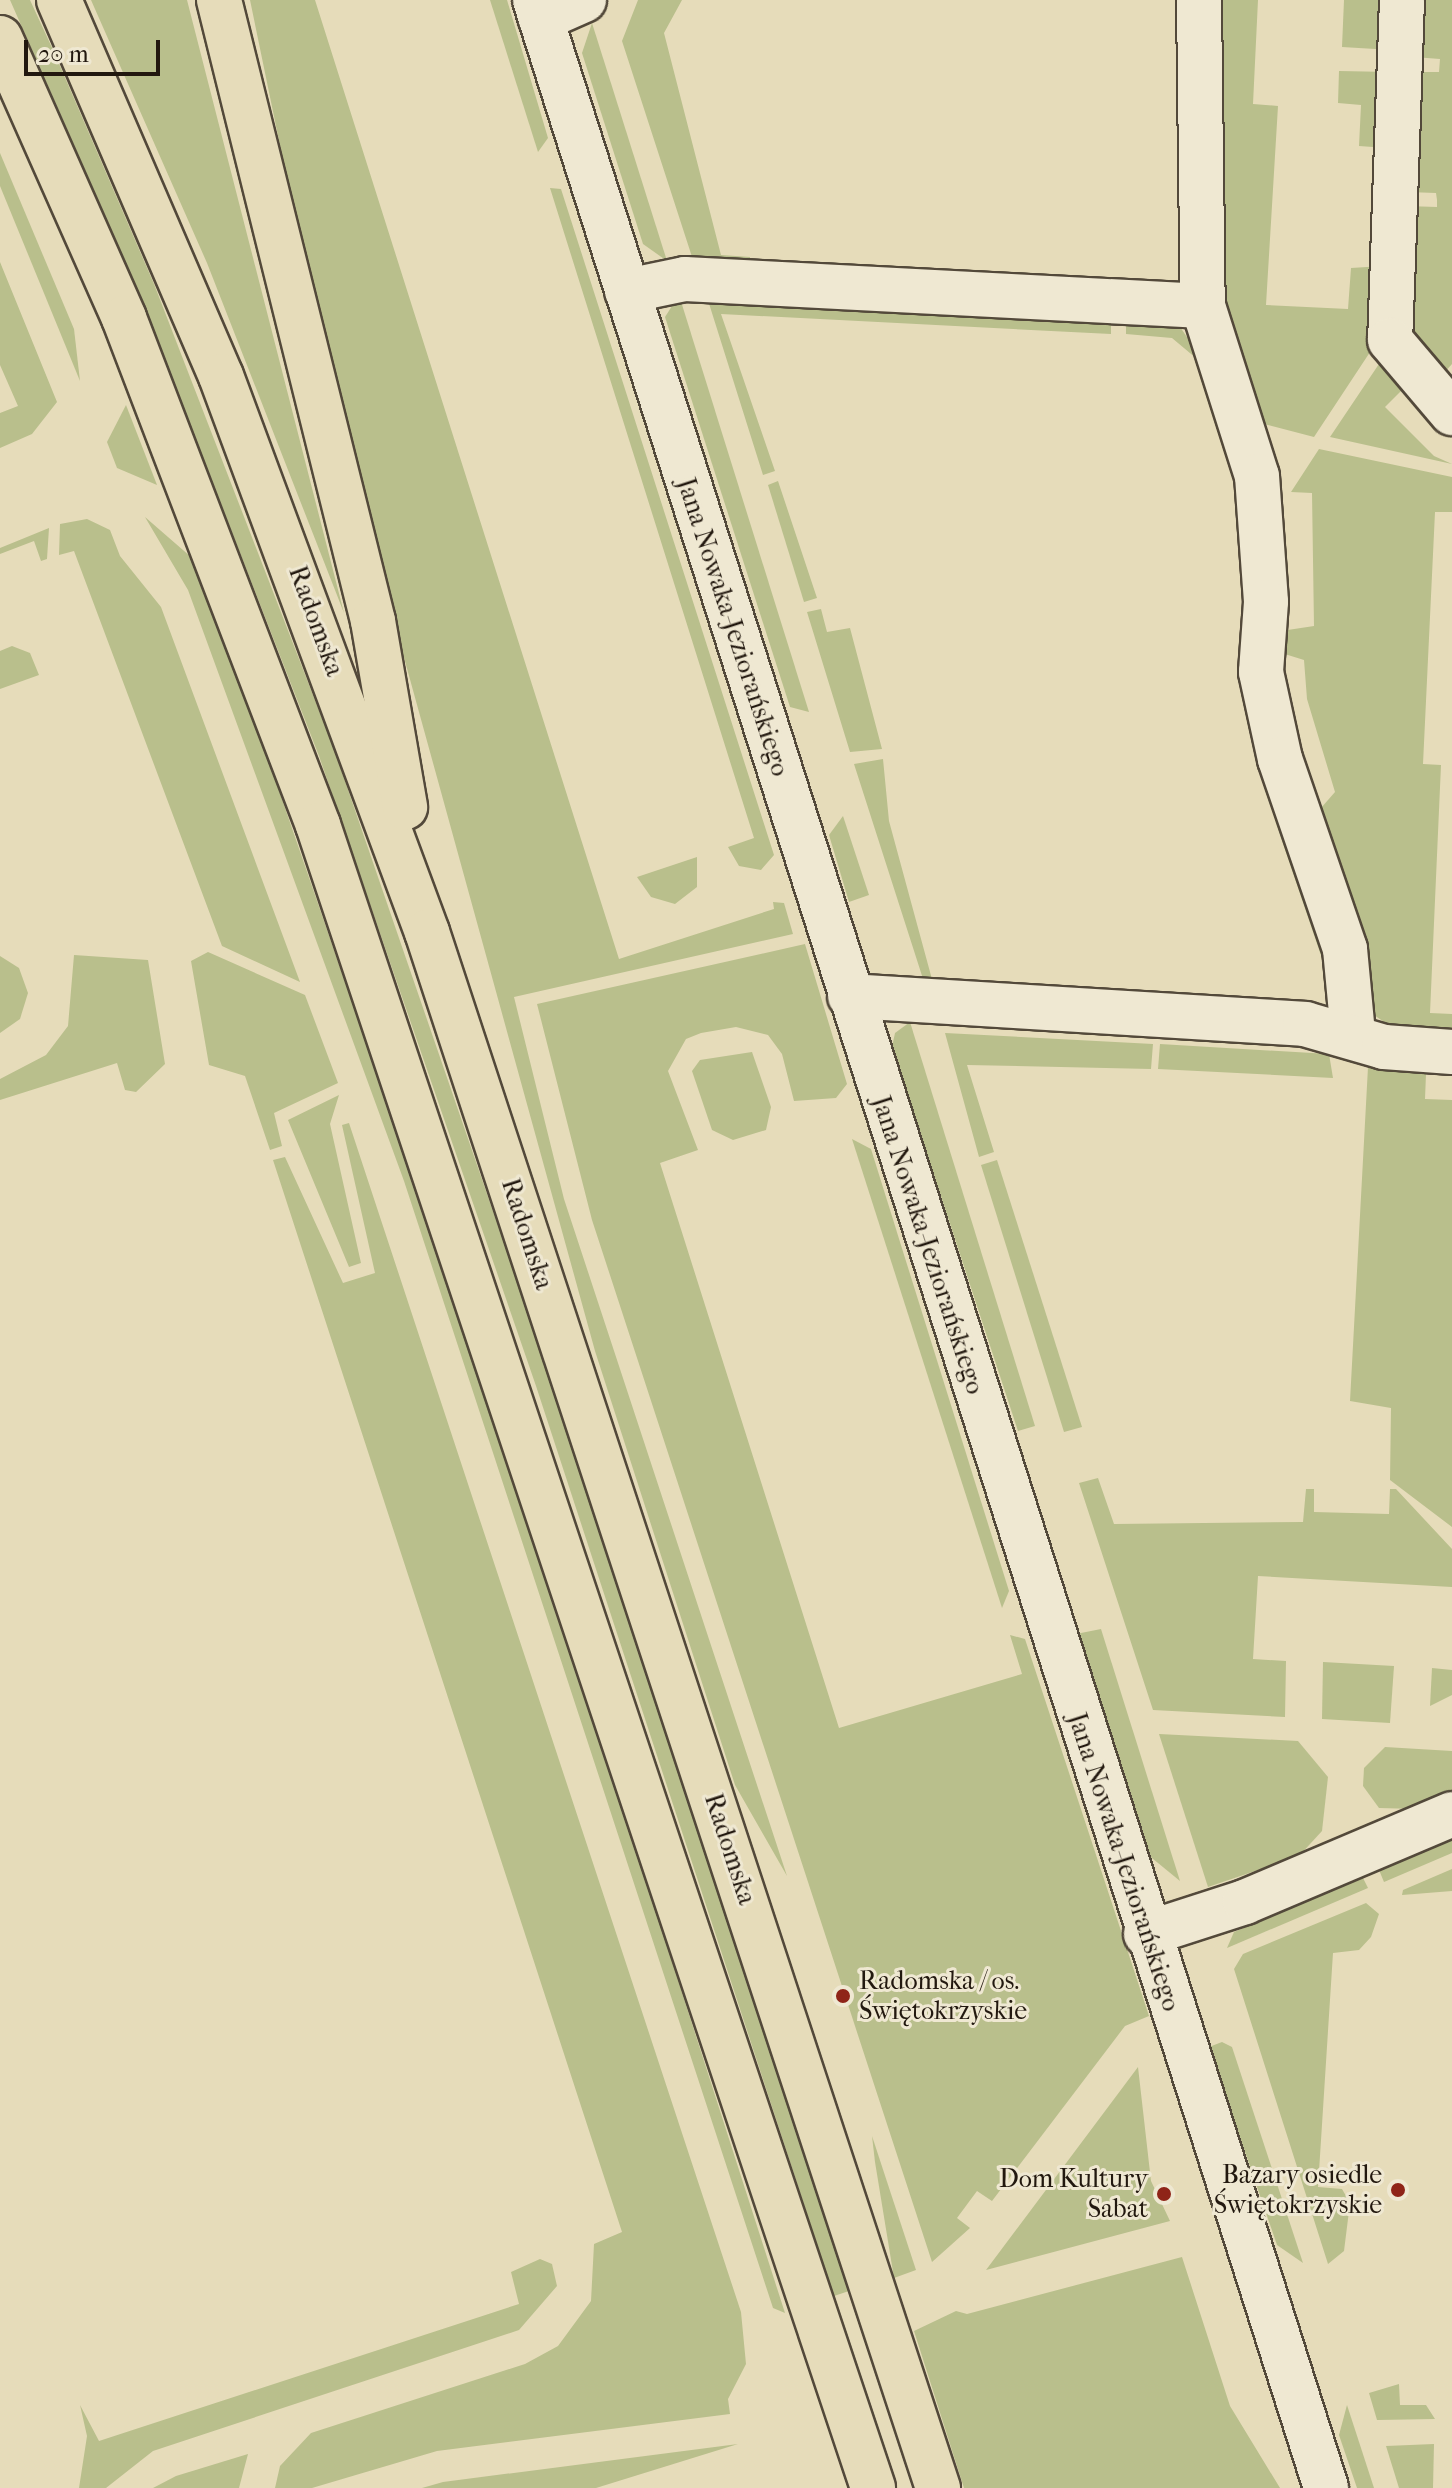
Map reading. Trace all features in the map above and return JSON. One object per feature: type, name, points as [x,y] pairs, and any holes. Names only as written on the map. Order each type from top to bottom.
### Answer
[{"type":"main road","name":"Radomska","points":[[59,0],[221,376],[427,932],[938,2488]]},
{"type":"main road","points":[[219,0],[373,621],[427,932]]},
{"type":"main road","points":[[0,38],[124,318],[318,825],[873,2488]]},
{"type":"street","points":[[538,10],[584,0]]},
{"type":"street","points":[[1199,0],[1203,306],[1257,476],[1266,602],[1261,672],[1280,759],[1345,949],[1353,1034]]},
{"type":"street","points":[[1402,0],[1390,340],[1452,413]]},
{"type":"street","name":"Jana Nowaka-Jeziorańskiego","points":[[538,10],[1146,1934],[1326,2488]]},
{"type":"street","points":[[627,291],[685,279],[1203,306]]},
{"type":"street","points":[[850,996],[1305,1024],[1353,1034],[1384,1047],[1452,1052]]},
{"type":"street","points":[[1146,1934],[1245,1902],[1452,1814]]},
{"type":"green space","points":[[10,0],[30,0],[54,52],[154,284],[335,752],[551,1380],[849,2291],[834,2296],[536,1386],[319,756],[137,288]]},
{"type":"green space","points":[[91,0],[187,0],[344,613],[207,263]]},
{"type":"green space","points":[[250,0],[315,0],[619,959],[774,909],[773,902],[784,903],[793,934],[514,997],[564,1199],[787,1876],[735,1785],[595,1351],[384,585],[308,281]]},
{"type":"green space","points":[[490,0],[507,0],[548,138],[538,152]]},
{"type":"green space","points":[[638,0],[682,0],[664,33],[721,255],[750,257],[750,266],[694,263],[622,41]]},
{"type":"green space","points":[[1216,0],[1258,0],[1253,104],[1278,106],[1266,305],[1348,309],[1351,268],[1383,266],[1376,343],[1314,437],[1260,423],[1225,317]]},
{"type":"green space","points":[[1344,0],[1391,0],[1392,50],[1342,47]]},
{"type":"green space","points":[[1413,0],[1452,0],[1452,364],[1443,374],[1403,330],[1406,206],[1437,207],[1436,193],[1408,192],[1414,72],[1439,72],[1440,59],[1414,57]]},
{"type":"green space","points":[[592,23],[667,261],[643,244],[582,53]]},
{"type":"green space","points":[[1339,71],[1391,72],[1387,148],[1359,146],[1361,105],[1338,103]]},
{"type":"green space","points":[[0,153],[74,329],[80,381],[0,186]]},
{"type":"green space","points":[[550,188],[561,189],[774,855],[761,870],[739,866],[728,847],[754,838]]},
{"type":"green space","points":[[0,262],[57,402],[32,434],[0,448],[0,413],[18,406],[0,365]]},
{"type":"green space","points":[[706,294],[1111,317],[1111,334],[721,314],[775,471],[763,475]]},
{"type":"green space","points":[[679,295],[809,712],[790,707],[665,317]]},
{"type":"green space","points":[[1126,318],[1180,327],[1209,369],[1172,338],[1126,334]]},
{"type":"green space","points":[[1385,355],[1405,387],[1385,407],[1434,456],[1452,464],[1330,437]]},
{"type":"green space","points":[[126,405],[157,485],[117,468],[107,442]]},
{"type":"green space","points":[[1319,449],[1452,477],[1452,512],[1435,512],[1423,764],[1441,765],[1430,1013],[1452,1014],[1452,1034],[1399,1032],[1371,1013],[1314,816],[1335,792],[1307,699],[1304,660],[1275,651],[1281,631],[1314,626],[1312,493],[1291,492]]},
{"type":"green space","points":[[778,481],[817,598],[804,602],[768,485]]},
{"type":"green space","points":[[145,517],[191,557],[274,776],[524,1501],[785,2313],[773,2308],[404,1181],[188,590]]},
{"type":"green space","points":[[87,519],[110,530],[120,556],[161,607],[300,982],[222,946],[74,551],[59,555],[60,524]]},
{"type":"green space","points":[[49,528],[47,559],[41,561],[34,541],[0,554],[0,548]]},
{"type":"green space","points":[[821,609],[827,632],[850,628],[882,749],[850,752],[807,612]]},
{"type":"green space","points":[[12,646],[30,653],[39,675],[0,689],[0,651]]},
{"type":"green space","points":[[883,759],[889,821],[933,983],[924,982],[854,764]]},
{"type":"green space","points":[[843,816],[869,895],[849,902],[829,835]]},
{"type":"green space","points":[[1275,820],[1334,965],[1329,979]]},
{"type":"green space","points":[[697,857],[697,887],[675,904],[651,897],[637,877]]},
{"type":"green space","points":[[805,944],[847,1084],[836,1098],[794,1101],[782,1054],[768,1035],[736,1027],[686,1039],[668,1071],[698,1150],[660,1163],[839,1728],[1022,1674],[1010,1635],[1025,1639],[1149,2016],[1125,2026],[992,2201],[977,2191],[957,2218],[970,2228],[932,2262],[592,1220],[537,1004]]},
{"type":"green space","points":[[208,952],[305,995],[338,1083],[274,1113],[282,1146],[270,1150],[245,1076],[209,1065],[191,961]]},
{"type":"green space","points":[[74,955],[148,960],[165,1064],[136,1092],[125,1090],[117,1063],[0,1100],[0,1079],[46,1055],[68,1026]]},
{"type":"green space","points":[[0,956],[19,968],[28,993],[20,1019],[0,1033]]},
{"type":"green space","points":[[910,1022],[1035,1426],[1018,1431],[892,1047],[895,1033]]},
{"type":"green space","points":[[945,1033],[1153,1044],[1151,1069],[967,1065],[994,1152],[979,1157]]},
{"type":"green space","points":[[1160,1044],[1329,1054],[1333,1078],[1158,1069]]},
{"type":"green space","points":[[752,1052],[771,1107],[766,1130],[733,1140],[712,1130],[692,1071],[700,1060]]},
{"type":"green space","points":[[1368,1067],[1426,1074],[1425,1099],[1452,1100],[1452,1527],[1390,1480],[1391,1408],[1350,1401]]},
{"type":"green space","points":[[339,1095],[330,1124],[361,1263],[349,1267],[288,1120]]},
{"type":"green space","points":[[349,1123],[741,2312],[746,2364],[728,2399],[730,2414],[437,2451],[312,2488],[275,2488],[280,2466],[311,2433],[525,2364],[558,2346],[591,2301],[594,2244],[622,2232],[273,1160],[285,1157],[343,1283],[375,1273],[342,1125]]},
{"type":"green space","points":[[852,1139],[871,1149],[1009,1591],[1002,1608]]},
{"type":"green space","points":[[997,1160],[1082,1427],[1064,1432],[981,1165]]},
{"type":"green space","points":[[1098,1478],[1114,1524],[1303,1522],[1306,1489],[1314,1489],[1314,1512],[1389,1514],[1390,1489],[1396,1489],[1452,1549],[1452,1587],[1258,1576],[1253,1659],[1286,1661],[1285,1717],[1153,1710],[1079,1483]]},
{"type":"green space","points":[[1101,1629],[1180,1881],[1147,1854],[1076,1634]]},
{"type":"green space","points":[[1323,1662],[1394,1666],[1390,1723],[1322,1719]]},
{"type":"green space","points":[[1432,1668],[1452,1670],[1452,1695],[1430,1706]]},
{"type":"green space","points":[[1159,1734],[1298,1741],[1328,1777],[1322,1831],[1299,1856],[1208,1887]]},
{"type":"green space","points":[[1385,1747],[1452,1751],[1452,1793],[1415,1809],[1379,1808],[1363,1786],[1364,1768]]},
{"type":"green space","points":[[1452,1840],[1452,1853],[1384,1882],[1379,1870]]},
{"type":"green space","points":[[1452,1869],[1452,1891],[1402,1895],[1403,1890]]},
{"type":"green space","points":[[1363,1878],[1368,1888],[1227,1948],[1234,1932]]},
{"type":"green space","points":[[1366,1903],[1379,1914],[1371,1937],[1359,1950],[1333,1953],[1318,2187],[1342,2189],[1350,2203],[1344,2251],[1328,2264],[1234,1969],[1243,1954]]},
{"type":"green space","points":[[1222,2042],[1232,2047],[1303,2263],[1277,2245],[1209,2047]]},
{"type":"green space","points":[[1138,2067],[1151,2181],[1170,2221],[986,2270]]},
{"type":"green space","points":[[872,2136],[916,2270],[894,2278],[875,2162]]},
{"type":"green space","points":[[1182,2257],[1230,2406],[1280,2488],[964,2488],[914,2331],[956,2311],[967,2314]]},
{"type":"green space","points":[[540,2259],[552,2264],[557,2286],[519,2330],[153,2451],[106,2488],[79,2488],[87,2436],[80,2405],[99,2441],[519,2304],[511,2272]]},
{"type":"green space","points":[[1399,2384],[1400,2405],[1426,2405],[1435,2419],[1377,2420],[1369,2393]]},
{"type":"green space","points":[[1347,2405],[1374,2488],[1357,2488],[1339,2435]]},
{"type":"green space","points":[[738,2444],[596,2488],[422,2488],[443,2482]]},
{"type":"green space","points":[[1434,2444],[1433,2488],[1399,2488],[1386,2446]]},
{"type":"green space","points":[[248,2454],[239,2488],[153,2488],[176,2476]]},
{"type":"place","name":"Radomska / os. Świętokrzyskie","points":[[843,1996]]},
{"type":"place","name":"Bazary osiedle Świętokrzyskie","points":[[1398,2190]]},
{"type":"place","name":"Dom Kultury Sabat","points":[[1164,2194]]}]
